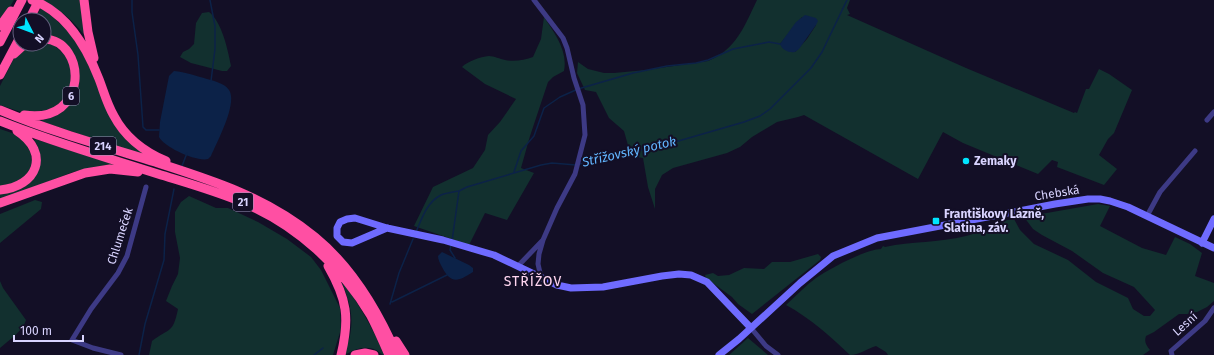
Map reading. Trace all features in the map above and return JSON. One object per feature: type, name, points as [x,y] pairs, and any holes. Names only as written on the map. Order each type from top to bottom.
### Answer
[{"type":"highway","name":"21","points":[[32,0],[51,10],[65,22],[81,42],[99,78],[114,117],[131,139],[160,158],[202,177],[256,198],[288,217],[316,238],[347,270],[364,291],[378,315],[397,355]]},
{"type":"highway","points":[[33,12],[39,0]]},
{"type":"highway","points":[[84,0],[88,32],[99,78]]},
{"type":"highway","points":[[0,26],[19,2]]},
{"type":"highway","points":[[0,42],[19,2]]},
{"type":"highway","name":"6","points":[[3,111],[39,117],[56,111],[70,98],[76,81],[75,68],[69,55],[62,47],[52,41]]},
{"type":"highway","points":[[0,75],[12,52]]},
{"type":"highway","points":[[5,66],[16,52]]},
{"type":"highway","name":"214","points":[[3,111],[43,127],[202,177]]},
{"type":"highway","points":[[0,190],[24,183],[33,172],[37,161],[35,148],[31,142],[1,122]]},
{"type":"highway","name":"214","points":[[1,122],[39,136],[158,174]]},
{"type":"highway","name":"21","points":[[0,203],[68,178],[99,170],[110,169],[158,174],[209,189],[246,204],[284,224],[319,252],[342,276],[358,296],[372,318],[389,355]]},
{"type":"highway","name":"21","points":[[319,252],[337,281],[344,301],[346,327],[341,355]]},
{"type":"highway","points":[[378,315],[405,355]]},
{"type":"highway","points":[[355,355],[365,353],[374,355]]},
{"type":"street","points":[[534,0],[563,38],[567,48],[574,78],[583,105],[585,135],[575,174],[557,208],[543,240],[538,259],[541,277]]},
{"type":"street","points":[[1207,120],[1214,112]]},
{"type":"street","points":[[1147,216],[1160,192],[1195,151]]},
{"type":"street","name":"Chlumeček","points":[[121,355],[103,351],[72,340],[91,309],[123,266],[146,187]]},
{"type":"street","name":"Chebská","points":[[719,355],[800,283],[833,256],[877,238],[1088,199],[1110,201],[1128,207],[1214,248]]},
{"type":"street","points":[[387,228],[352,243],[343,242],[337,236],[337,228],[340,222],[355,218],[387,228],[443,240],[455,245],[494,255],[557,285],[571,288],[603,287],[662,276],[679,274],[691,275],[707,282],[766,346],[778,355]]},
{"type":"street","points":[[1202,242],[1214,219]]},
{"type":"street","points":[[518,266],[543,240]]},
{"type":"street","name":"Lesní","points":[[1172,355],[1171,351],[1205,321],[1214,308]]},
{"type":"green space","points":[[0,0],[14,0],[0,23]]},
{"type":"green space","points":[[44,0],[80,0],[84,35],[66,16]]},
{"type":"green space","points":[[757,0],[850,0],[847,8],[850,14],[847,15],[966,68],[1074,113],[1077,113],[1086,89],[1089,89],[1099,69],[1132,90],[1114,133],[1108,139],[1099,155],[1117,169],[1104,185],[1057,167],[1058,162],[1052,160],[1038,174],[963,143],[943,132],[918,179],[804,115],[777,122],[752,137],[740,147],[727,153],[673,168],[662,175],[655,189],[655,209],[648,187],[643,158],[631,156],[624,131],[609,118],[596,92],[585,90],[577,73],[578,62],[588,69],[604,73],[614,73],[708,61],[718,56],[733,43],[744,27]],"holes":[[[802,17],[816,25],[807,39],[795,52],[780,44]]]},
{"type":"green space","points":[[41,8],[46,12],[39,12]]},
{"type":"green space","points":[[209,12],[218,22],[226,45],[231,66],[227,71],[191,63],[180,57],[183,52],[194,44],[196,23],[202,13]]},
{"type":"green space","points":[[52,16],[67,30],[85,55],[105,105],[143,153],[142,155],[40,121],[59,114],[71,103],[78,87],[78,67],[52,43]]},
{"type":"green space","points":[[544,17],[560,43],[565,64],[564,71],[553,77],[548,82],[521,168],[534,173],[507,220],[485,213],[469,245],[414,226],[433,187],[473,168],[485,150],[488,135],[500,122],[516,99],[485,84],[462,67],[474,60],[489,56],[512,61],[533,57],[541,39]]},
{"type":"green space","points":[[52,44],[67,56],[72,68],[71,89],[55,109],[24,113],[0,105],[0,86],[14,58],[20,52],[52,52]]},
{"type":"green space","points":[[0,129],[18,135],[29,144],[33,166],[22,181],[0,188]]},
{"type":"green space","points":[[35,139],[116,165],[73,172],[0,200],[0,194],[12,192],[39,168],[40,153],[34,140]]},
{"type":"green space","points":[[189,196],[216,208],[228,208],[258,222],[287,239],[311,257],[321,270],[340,308],[341,329],[333,355],[149,355],[152,341],[170,330],[176,317],[178,309],[166,301],[178,274],[180,258],[175,232],[175,212],[181,202]]},
{"type":"green space","points":[[35,200],[42,202],[41,209],[0,243],[0,214]]},
{"type":"green space","points":[[1098,204],[1110,206],[1100,226],[1142,248],[1166,255],[1175,237],[1190,244],[1202,253],[1195,276],[1214,283],[1214,301],[1207,307],[1197,312],[1179,314],[1146,336],[1145,340],[1147,347],[1150,350],[1143,355],[888,355],[876,346],[850,355],[820,328],[786,305],[816,278],[838,265],[866,252],[881,249],[883,246],[885,247],[956,238],[970,235],[982,230],[999,230],[1002,221],[1014,219],[1020,230],[1034,244],[1068,260],[1096,282],[1128,298],[1133,309],[1144,316],[1150,316],[1155,310],[1134,287],[1103,273],[1072,251],[1042,235],[1033,229],[1024,217]]},
{"type":"green space","points":[[818,254],[821,257],[820,260],[752,314],[706,278],[705,275],[713,273],[718,276],[729,275],[744,268],[764,269],[772,262],[790,262]]},
{"type":"green space","points":[[341,280],[365,316],[384,355],[376,350],[364,348],[356,349],[345,355],[350,336],[351,314]]},
{"type":"green space","points":[[0,281],[3,288],[26,320],[19,332],[0,348]]},
{"type":"green space","points":[[748,338],[768,355],[729,355]]},
{"type":"water","points":[[805,15],[816,18],[818,21],[816,25],[799,49],[795,52],[786,51],[780,44],[796,22]]},
{"type":"water","points":[[174,71],[187,73],[222,84],[229,90],[231,104],[226,123],[211,156],[208,159],[196,158],[181,153],[167,145],[159,137],[160,122],[169,76]]},
{"type":"water","points":[[442,252],[469,265],[473,268],[473,272],[464,278],[456,280],[452,279],[445,273],[439,260],[438,256]]},
{"type":"waterway","points":[[132,0],[132,12],[138,55],[143,127],[146,130],[159,130]]},
{"type":"waterway","points":[[210,0],[215,26],[215,49],[211,81]]},
{"type":"waterway","name":"Střížovský potok","points":[[580,164],[668,144],[760,116],[770,109],[811,68],[822,52],[847,0]]},
{"type":"waterway","points":[[514,172],[521,151],[534,136],[544,108],[560,97],[578,89],[633,73],[667,66],[696,63],[708,60],[733,49],[769,42],[780,44]]},
{"type":"waterway","points":[[182,166],[187,153]]},
{"type":"waterway","name":"Střížovský potok","points":[[452,241],[459,191],[467,187],[541,165],[552,163],[576,165]]},
{"type":"waterway","points":[[139,355],[145,324],[164,260],[165,234],[174,189]]},
{"type":"waterway","points":[[416,232],[423,216],[436,198],[447,193],[459,191]]},
{"type":"waterway","points":[[390,304],[399,273],[413,239]]},
{"type":"waterway","name":"Střížovský potok","points":[[451,245],[450,250],[455,258]]},
{"type":"waterway","name":"Střížovský potok","points":[[392,302],[447,275]]},
{"type":"waterway","name":"Střížovský potok","points":[[314,355],[323,348]]},
{"type":"place","name":"Zemaky","points":[[966,161]]},
{"type":"place","name":"Františkovy Lázně, Slatina, záv.","points":[[936,221]]},
{"type":"district","name":"STŘÍŽOV","points":[[533,281]]}]
